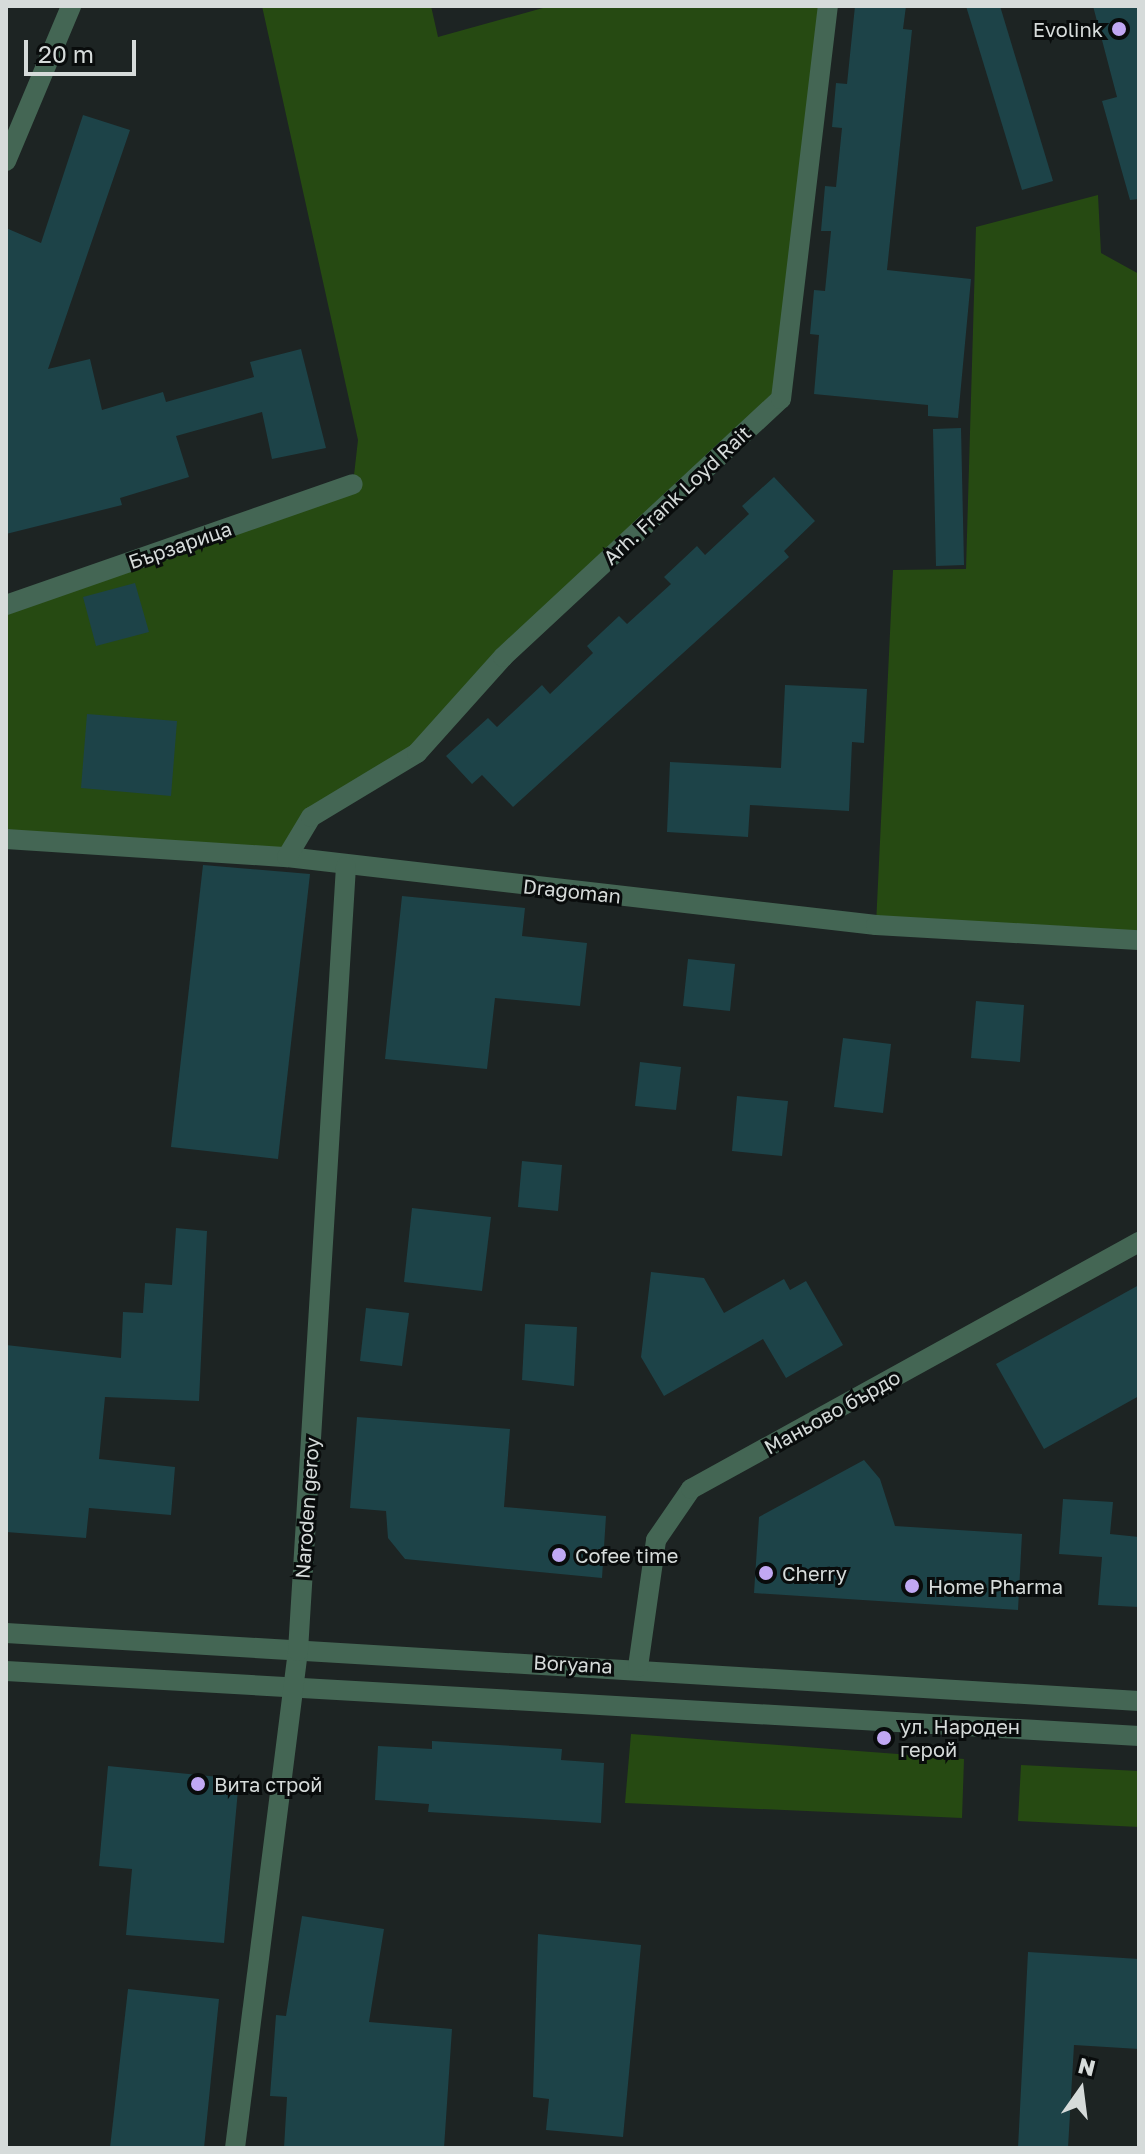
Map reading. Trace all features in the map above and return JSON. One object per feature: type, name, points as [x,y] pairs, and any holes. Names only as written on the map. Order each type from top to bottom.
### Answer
[{"type":"street","points":[[6,161],[71,6]]},
{"type":"street","name":"Arh. Frank Loyd Rait","points":[[287,857],[311,817],[417,753],[503,657],[781,399],[828,6]]},
{"type":"street","name":"Бързарица","points":[[6,605],[353,484]]},
{"type":"street","name":"Dragoman","points":[[6,839],[287,857],[876,925],[1139,940]]},
{"type":"street","name":"Naroden geroy","points":[[235,2148],[298,1651],[346,866]]},
{"type":"street","name":"Маньово бърдо","points":[[638,1667],[656,1540],[691,1489],[1139,1242]]},
{"type":"street","name":"Boryana","points":[[6,1633],[638,1667],[1139,1701]]},
{"type":"street","name":"Boryana","points":[[6,1671],[1139,1736]]},
{"type":"green space","points":[[262,6],[431,6],[438,37],[550,6],[828,6],[781,399],[417,753],[311,816],[287,857],[6,839],[6,605],[353,484],[358,440]]},
{"type":"green space","points":[[1098,195],[1101,253],[1139,274],[1139,940],[876,925],[893,570],[966,569],[976,227]]},
{"type":"green space","points":[[631,1734],[964,1759],[962,1818],[625,1803]]},
{"type":"green space","points":[[1021,1765],[1139,1771],[1139,1827],[1018,1821]]},
{"type":"building","points":[[855,6],[906,6],[903,29],[912,30],[887,270],[971,279],[958,418],[928,416],[928,405],[814,394],[819,335],[810,334],[814,290],[825,291],[831,231],[821,231],[825,186],[836,187],[842,128],[832,127],[836,83],[847,84]]},
{"type":"building","points":[[966,6],[1000,6],[1053,181],[1022,190]]},
{"type":"building","points":[[1093,6],[1139,6],[1139,199],[1130,200],[1102,101],[1117,97]]},
{"type":"building","points":[[83,115],[130,130],[48,369],[90,359],[102,410],[163,392],[166,402],[254,377],[250,362],[301,349],[326,448],[272,459],[262,412],[176,436],[189,477],[120,498],[122,505],[6,534],[6,228],[41,243]]},
{"type":"building","points":[[961,428],[964,565],[936,566],[933,429]]},
{"type":"building","points":[[774,477],[815,521],[784,551],[789,557],[513,807],[482,775],[472,784],[446,756],[488,718],[497,727],[542,685],[550,694],[593,653],[587,646],[619,616],[627,624],[671,584],[664,577],[697,546],[705,555],[749,514],[742,506]]},
{"type":"building","points":[[135,583],[149,632],[96,646],[83,597]]},
{"type":"building","points":[[785,685],[867,689],[864,743],[852,742],[849,811],[750,805],[748,837],[667,832],[670,762],[781,768]]},
{"type":"building","points":[[87,714],[177,721],[171,796],[81,788]]},
{"type":"building","points":[[203,865],[310,874],[278,1159],[171,1147]]},
{"type":"building","points":[[402,896],[525,908],[522,936],[587,943],[580,1006],[495,998],[487,1069],[385,1059]]},
{"type":"building","points":[[688,959],[735,964],[730,1011],[683,1006]]},
{"type":"building","points":[[976,1001],[1024,1005],[1020,1062],[971,1058]]},
{"type":"building","points":[[843,1038],[891,1044],[883,1113],[834,1107]]},
{"type":"building","points":[[640,1062],[681,1067],[676,1110],[635,1106]]},
{"type":"building","points":[[737,1096],[788,1101],[782,1156],[732,1151]]},
{"type":"building","points":[[522,1161],[562,1165],[558,1211],[518,1207]]},
{"type":"building","points":[[412,1208],[491,1217],[482,1291],[404,1282]]},
{"type":"building","points":[[176,1228],[207,1231],[199,1401],[105,1397],[99,1459],[175,1467],[171,1515],[89,1508],[86,1538],[6,1532],[6,1345],[121,1358],[123,1312],[143,1313],[145,1283],[172,1285]]},
{"type":"building","points":[[651,1272],[704,1278],[724,1313],[784,1279],[790,1290],[806,1281],[843,1345],[786,1378],[763,1339],[664,1396],[641,1357]]},
{"type":"building","points":[[1139,1285],[1139,1396],[1044,1449],[996,1364]]},
{"type":"building","points":[[366,1308],[409,1313],[402,1366],[360,1361]]},
{"type":"building","points":[[525,1324],[577,1327],[574,1386],[522,1380]]},
{"type":"building","points":[[357,1417],[510,1429],[504,1507],[606,1516],[602,1578],[405,1559],[388,1538],[386,1511],[350,1508]]},
{"type":"building","points":[[864,1460],[880,1479],[895,1526],[1022,1534],[1018,1610],[754,1593],[759,1517]]},
{"type":"building","points":[[1063,1499],[1113,1502],[1110,1534],[1139,1537],[1139,1607],[1098,1605],[1102,1557],[1059,1554]]},
{"type":"building","points":[[432,1741],[562,1749],[561,1760],[604,1763],[601,1823],[428,1812],[429,1804],[375,1800],[378,1746],[432,1749]]},
{"type":"building","points":[[108,1766],[239,1779],[224,1943],[126,1935],[132,1869],[99,1866]]},
{"type":"building","points":[[302,1916],[384,1929],[369,2022],[452,2029],[444,2148],[284,2148],[287,2097],[270,2096],[276,2015],[286,2016]]},
{"type":"building","points":[[538,1934],[641,1945],[623,2137],[546,2130],[549,2099],[533,2097]]},
{"type":"building","points":[[1028,1952],[1139,1959],[1139,2049],[1074,2045],[1068,2148],[1018,2148]]},
{"type":"building","points":[[128,1989],[219,1999],[204,2148],[110,2148]]},
{"type":"place","name":"Evolink","points":[[1119,29]]},
{"type":"place","name":"Cofee time","points":[[559,1555]]},
{"type":"place","name":"Cherry","points":[[766,1573]]},
{"type":"place","name":"Home Pharma","points":[[912,1586]]},
{"type":"place","name":"ул. Народен герой","points":[[884,1738]]},
{"type":"place","name":"Вита строй","points":[[198,1784]]}]
